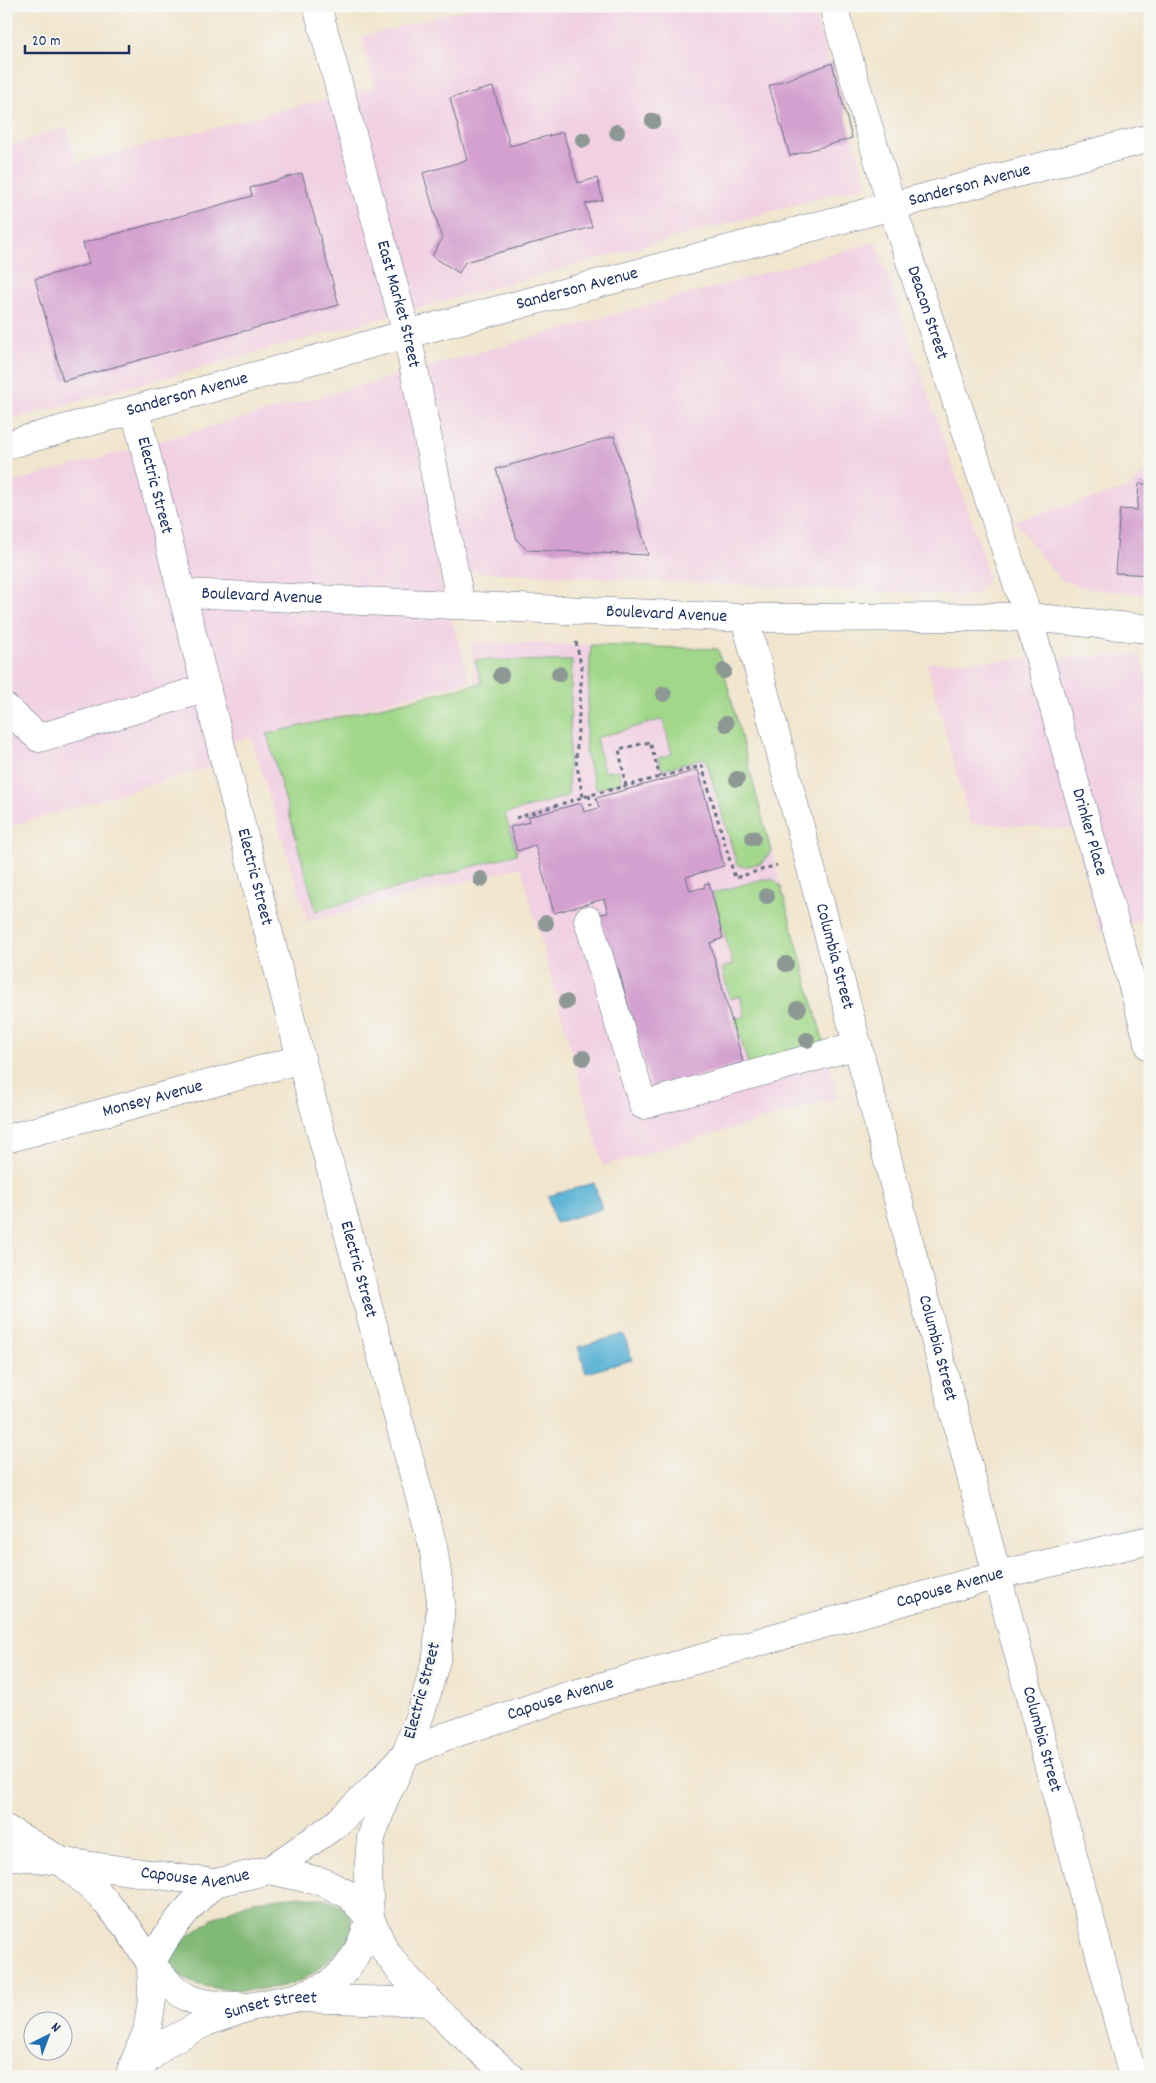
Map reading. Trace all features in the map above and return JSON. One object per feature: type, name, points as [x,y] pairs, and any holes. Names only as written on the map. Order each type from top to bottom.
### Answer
[{"type":"street","name":"East Market Street","points":[[318,6],[408,334],[461,605]]},
{"type":"street","name":"Deacon Street","points":[[832,6],[892,207],[1028,617]]},
{"type":"street","name":"Sanderson Avenue","points":[[6,445],[408,334],[1150,138]]},
{"type":"street","name":"Electric Street","points":[[135,410],[301,1059],[433,1546],[441,1602],[437,1656],[424,1703],[406,1754],[385,1798],[371,1838],[368,1875],[370,1918],[384,1949],[401,1972],[469,2041],[512,2077]]},
{"type":"street","name":"Boulevard Avenue","points":[[182,593],[745,618],[1028,617],[1150,629]]},
{"type":"street","name":"Drinker Place","points":[[1028,617],[1150,1047]]},
{"type":"street","name":"Columbia Street","points":[[745,618],[997,1575],[1133,2077]]},
{"type":"street","points":[[6,708],[39,738],[207,688]]},
{"type":"street","points":[[588,920],[643,1105],[858,1046]]},
{"type":"street","name":"Monsey Avenue","points":[[6,1139],[301,1059]]},
{"type":"street","name":"Capouse Avenue","points":[[6,1856],[28,1857],[215,1883],[270,1870],[335,1825],[406,1754],[474,1726],[564,1697],[997,1575],[1150,1540]]},
{"type":"street","name":"Sunset Street","points":[[6,1829],[63,1862],[99,1894],[127,1926],[150,1964],[152,2000],[147,2031],[129,2075]]},
{"type":"street","points":[[270,1870],[295,1875],[332,1887],[349,1895],[370,1918],[363,1943],[349,1967],[328,1985],[294,1998]]},
{"type":"street","points":[[215,1883],[190,1905],[177,1921],[163,1940],[150,1964],[172,1988],[193,2001],[216,2005],[249,2007]]},
{"type":"street","name":"Sunset Street","points":[[129,2075],[168,2042],[206,2022],[249,2007],[294,1998],[430,2002]]},
{"type":"path","points":[[576,641],[582,670],[576,761],[583,797]]},
{"type":"path","points":[[626,786],[619,749],[650,742],[660,777]]},
{"type":"path","points":[[516,818],[583,797],[702,766],[735,878],[783,863]]},
{"type":"path","points":[[588,796],[592,806]]},
{"type":"shaded area","points":[[477,6],[812,6],[867,185],[6,421],[6,221],[8,220],[6,147],[67,127],[76,163],[374,87],[362,37]]},
{"type":"shaded area","points":[[876,242],[977,537],[988,578],[975,596],[437,570],[470,681],[308,722],[475,685],[471,642],[718,649],[838,1098],[603,1166],[521,867],[308,922],[251,737],[208,748],[212,766],[8,827],[6,821],[6,484]]},
{"type":"shaded area","points":[[1150,467],[1150,595],[1084,588],[1062,580],[1046,563],[1015,521],[1129,488]]},
{"type":"shaded area","points":[[1140,655],[1150,686],[1150,918],[1100,933],[1074,829],[970,823],[927,663]]},
{"type":"green space","points":[[591,645],[718,649],[771,851],[762,863],[743,867],[737,864],[704,758],[662,770],[658,758],[672,754],[663,719],[596,738],[604,772],[618,770],[622,782],[596,789],[585,752]]},
{"type":"green space","points":[[475,660],[572,661],[568,796],[505,814],[517,854],[316,911],[267,734],[482,683]]},
{"type":"green space","points":[[763,879],[773,879],[781,887],[825,1047],[749,1067],[735,1019],[745,1016],[740,996],[730,999],[722,968],[733,965],[713,893]]},
{"type":"green space","points":[[300,1896],[329,1900],[350,1911],[351,1917],[351,1929],[341,1948],[321,1967],[304,1979],[276,1987],[239,1990],[221,1989],[189,1981],[176,1973],[168,1962],[169,1958],[187,1937],[215,1917],[252,1901]]},
{"type":"water","points":[[594,1183],[602,1209],[555,1223],[548,1196]]},
{"type":"water","points":[[624,1334],[632,1360],[586,1373],[578,1347]]},
{"type":"building","points":[[832,63],[852,138],[790,156],[769,86]]},
{"type":"building","points":[[493,87],[510,146],[563,132],[578,183],[597,178],[603,200],[585,204],[592,227],[465,262],[459,273],[432,256],[442,239],[423,173],[467,160],[450,98]]},
{"type":"building","points":[[302,173],[339,305],[63,381],[35,279],[89,264],[83,243],[252,196],[250,188]]},
{"type":"building","points":[[614,436],[648,555],[527,550],[517,540],[496,469]]},
{"type":"building","points":[[1139,484],[1150,484],[1150,575],[1115,573],[1120,509],[1137,510]]},
{"type":"building","points":[[698,770],[724,866],[686,877],[690,891],[705,887],[704,884],[709,883],[723,938],[710,943],[743,1062],[652,1090],[618,968],[615,968],[600,914],[608,913],[604,899],[554,913],[535,845],[517,851],[510,827],[529,822],[528,817],[581,803],[584,812],[599,808],[596,798]]}]
